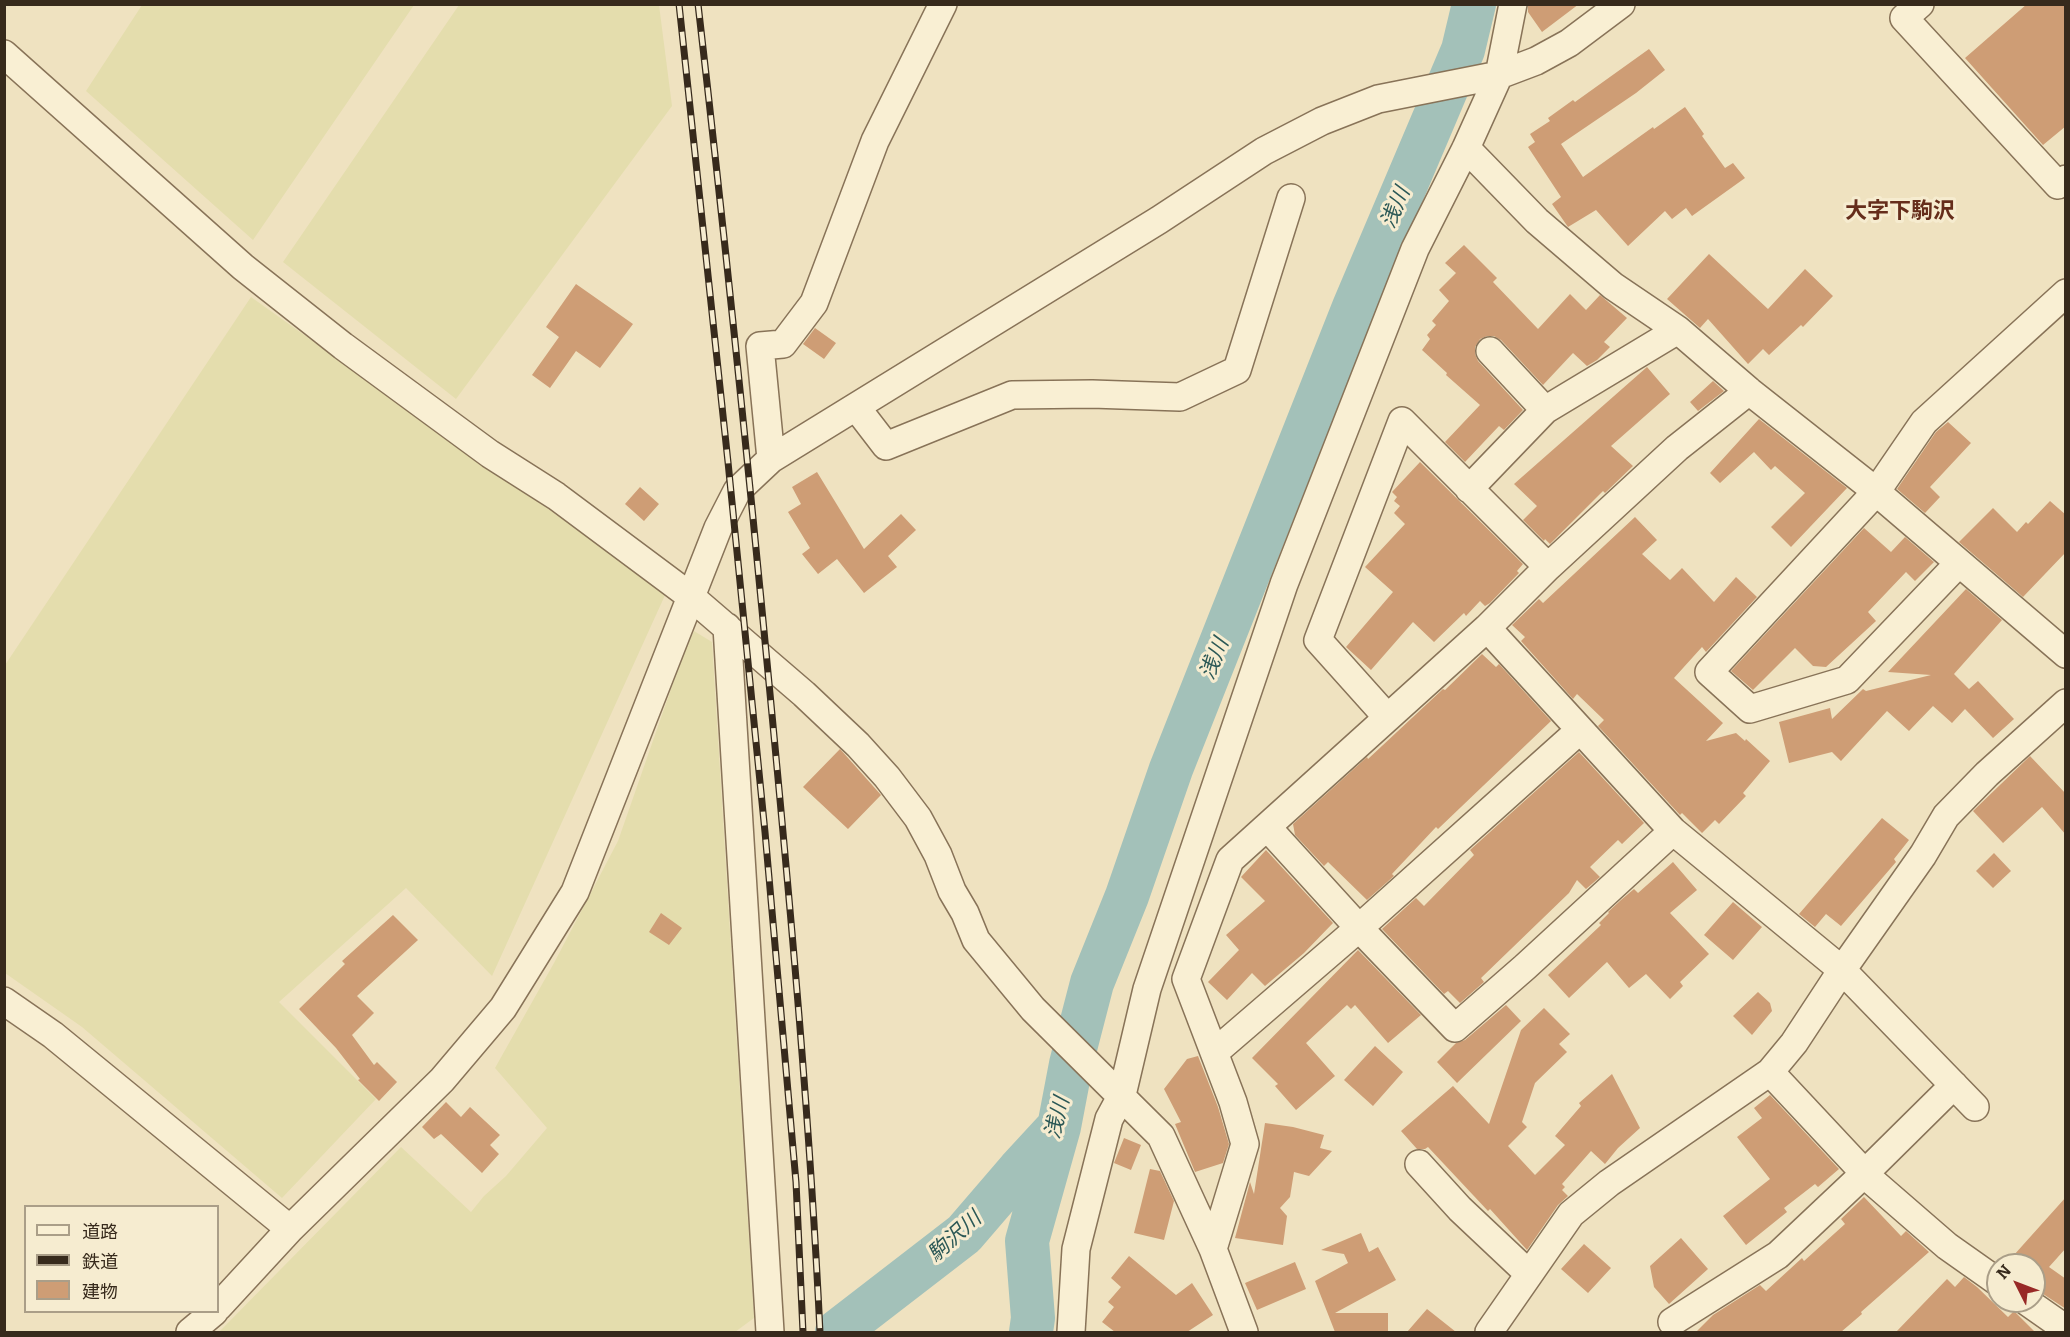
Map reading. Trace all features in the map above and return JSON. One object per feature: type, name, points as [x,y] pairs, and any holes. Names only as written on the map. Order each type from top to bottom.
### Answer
[{"type":"street","points":[[771,459],[760,346],[783,344],[814,303],[875,141],[943,4]]},
{"type":"street","points":[[1071,1332],[1076,1249],[1109,1119],[1122,1095],[1147,989],[1284,584],[1415,249],[1466,148],[1513,4]]},
{"type":"street","points":[[219,1306],[290,1229],[442,1080],[503,1008],[575,892],[718,528],[737,491],[771,459],[1159,220],[1264,151],[1322,121],[1378,99],[1491,76],[1536,61],[1569,43],[1621,4]]},
{"type":"street","points":[[1920,4],[1904,18],[2058,185],[2066,179]]},
{"type":"street","points":[[4,54],[243,267],[343,346],[490,454],[556,496],[690,596],[812,701],[858,745],[888,777],[923,827],[976,940],[1033,1009],[1161,1136],[1213,1249],[1244,1332]]},
{"type":"street","points":[[1466,148],[1537,221],[1613,286],[1678,330],[1749,391],[1876,492],[2066,654]]},
{"type":"street","points":[[856,406],[886,446],[1012,395],[1092,394],[1180,397],[1237,370],[1291,198]]},
{"type":"street","points":[[1959,563],[1847,680],[1750,709],[1709,672],[1876,492],[1924,422],[2066,293]]},
{"type":"street","points":[[1470,489],[1545,410],[1678,330]]},
{"type":"street","points":[[1490,351],[1545,410]]},
{"type":"street","points":[[1213,1249],[1245,1144],[1215,1052],[1186,979],[1230,860],[1487,628],[1548,567],[1677,448],[1749,391]]},
{"type":"street","points":[[1387,717],[1318,640],[1402,421],[1548,567]]},
{"type":"street","points":[[727,627],[770,1332]]},
{"type":"street","points":[[1487,628],[1673,831],[1842,970],[1975,1107]]},
{"type":"street","points":[[1489,1332],[1571,1214],[1609,1183],[1770,1072],[1794,1043],[1923,855],[1946,816],[1987,774],[2066,703]]},
{"type":"street","points":[[1215,1052],[1359,928],[1580,730]]},
{"type":"street","points":[[1268,827],[1359,928],[1455,1029],[1673,831]]},
{"type":"street","points":[[4,1001],[53,1035],[290,1229]]},
{"type":"street","points":[[1770,1072],[1865,1173],[1947,1246],[1986,1274]]},
{"type":"street","points":[[1672,1322],[1778,1255],[1865,1173],[1953,1085]]},
{"type":"street","points":[[1419,1164],[1460,1209],[1529,1274]]},
{"type":"street","points":[[190,1332],[212,1313]]},
{"type":"street","points":[[2043,1313],[2066,1329]]},
{"type":"shaded area","points":[[142,5],[414,5],[253,240],[86,91]]},
{"type":"shaded area","points":[[459,5],[659,5],[672,106],[456,399],[283,262]]},
{"type":"shaded area","points":[[251,297],[666,593],[492,976],[406,888],[279,1002],[376,1099],[282,1198],[82,1027],[5,973],[5,665]]},
{"type":"shaded area","points":[[694,631],[712,642],[754,1318],[735,1332],[219,1332],[401,1147],[471,1212],[484,1196],[506,1176],[547,1128],[495,1068],[554,963],[618,841],[685,649]]},
{"type":"building","points":[[1528,4],[1579,4],[1542,32],[1528,12]]},
{"type":"building","points":[[2027,4],[2066,4],[2066,126],[2043,145],[1965,58]]},
{"type":"building","points":[[1649,49],[1665,70],[1636,93],[1561,144],[1583,177],[1685,107],[1725,168],[1733,163],[1745,178],[1692,216],[1686,208],[1672,219],[1665,211],[1628,246],[1596,210],[1568,227],[1552,204],[1561,197],[1528,147],[1535,142],[1530,134],[1550,121],[1548,118],[1573,100],[1575,102]]},
{"type":"building","points":[[1464,245],[1497,278],[1493,282],[1538,329],[1570,294],[1586,310],[1600,295],[1627,318],[1604,342],[1610,347],[1597,360],[1587,366],[1573,353],[1543,385],[1501,340],[1494,336],[1480,339],[1475,347],[1478,361],[1523,410],[1504,430],[1499,426],[1465,462],[1445,442],[1480,405],[1422,350],[1430,339],[1427,335],[1436,325],[1432,321],[1449,301],[1439,290],[1456,273],[1445,263]]},
{"type":"building","points":[[1709,254],[1768,309],[1805,269],[1833,296],[1803,327],[1801,325],[1769,355],[1763,349],[1748,364],[1708,319],[1700,328],[1667,299]]},
{"type":"building","points":[[576,284],[633,324],[600,368],[576,351],[550,388],[532,375],[559,337],[546,327]]},
{"type":"building","points":[[815,328],[836,343],[824,359],[803,344]]},
{"type":"building","points":[[1647,367],[1670,394],[1611,446],[1633,466],[1605,493],[1603,491],[1550,544],[1545,539],[1544,541],[1523,520],[1537,506],[1514,484]]},
{"type":"building","points":[[1713,381],[1724,391],[1698,411],[1690,402]]},
{"type":"building","points":[[1759,419],[1847,488],[1791,547],[1771,527],[1805,493],[1775,466],[1771,470],[1754,452],[1720,483],[1710,473]]},
{"type":"building","points":[[1948,422],[1971,443],[1930,487],[1940,497],[1925,513],[1897,489],[1936,432]]},
{"type":"building","points":[[1420,462],[1523,564],[1517,571],[1519,573],[1490,603],[1485,606],[1480,601],[1466,616],[1464,613],[1434,642],[1413,622],[1371,670],[1346,647],[1393,592],[1365,567],[1405,524],[1394,513],[1400,506],[1394,501],[1397,497],[1392,492]]},
{"type":"building","points":[[817,472],[864,549],[901,514],[916,530],[888,556],[897,567],[864,593],[837,559],[818,574],[802,554],[810,548],[788,512],[801,504],[792,487]]},
{"type":"building","points":[[640,487],[659,504],[644,521],[625,504]]},
{"type":"building","points":[[2050,501],[2066,515],[2066,552],[2023,597],[1959,542],[1993,508],[2017,532]]},
{"type":"building","points":[[1635,517],[1657,540],[1642,554],[1670,580],[1682,568],[1714,602],[1736,577],[1757,597],[1706,652],[1702,647],[1674,678],[1723,723],[1706,741],[1736,733],[1770,761],[1743,793],[1746,796],[1719,824],[1715,820],[1702,833],[1682,813],[1680,815],[1598,726],[1604,720],[1577,694],[1573,699],[1521,641],[1525,637],[1512,625],[1539,599],[1543,603]]},
{"type":"building","points":[[1864,528],[1891,552],[1905,537],[1934,562],[1915,581],[1906,572],[1868,612],[1876,621],[1826,667],[1813,666],[1795,648],[1753,690],[1731,671]]},
{"type":"building","points":[[1966,589],[2002,620],[1954,674],[1969,689],[1978,681],[2014,719],[1993,738],[1965,709],[1952,723],[1933,706],[1909,731],[1887,711],[1841,761],[1832,752],[1789,763],[1779,722],[1830,708],[1832,719],[1863,689],[1866,691],[1931,675],[1888,672]]},
{"type":"building","points":[[1482,654],[1496,667],[1499,664],[1551,721],[1438,829],[1436,827],[1392,874],[1394,876],[1367,900],[1328,862],[1324,866],[1295,835],[1293,824],[1367,757],[1368,759],[1443,689],[1445,690]]},
{"type":"building","points":[[840,749],[881,795],[848,829],[803,787]]},
{"type":"building","points":[[1579,752],[1644,823],[1622,844],[1618,840],[1590,867],[1600,877],[1586,889],[1577,880],[1569,893],[1481,978],[1484,982],[1460,1003],[1448,991],[1444,994],[1382,929],[1416,898],[1424,906],[1474,855],[1470,850]]},
{"type":"building","points":[[2030,756],[2066,794],[2066,835],[2042,807],[2003,843],[1973,811]]},
{"type":"building","points":[[1882,818],[1909,840],[1894,859],[1896,862],[1841,926],[1826,914],[1815,927],[1799,914]]},
{"type":"building","points":[[1266,850],[1333,923],[1304,953],[1265,986],[1252,973],[1227,1000],[1208,982],[1239,950],[1226,935],[1265,901],[1241,877]]},
{"type":"building","points":[[1994,853],[2011,871],[1993,888],[1976,871]]},
{"type":"building","points":[[1673,862],[1697,890],[1670,913],[1709,954],[1680,982],[1683,986],[1670,999],[1646,974],[1629,988],[1607,962],[1569,998],[1548,975],[1601,925],[1599,923],[1621,900],[1634,889],[1638,893]]},
{"type":"building","points":[[1733,902],[1762,927],[1733,960],[1704,935]]},
{"type":"building","points":[[661,913],[682,928],[669,945],[649,932]]},
{"type":"building","points":[[393,915],[418,940],[357,996],[374,1013],[352,1035],[374,1065],[377,1062],[397,1082],[379,1101],[358,1080],[360,1079],[336,1048],[299,1009],[345,964],[342,961]]},
{"type":"building","points":[[1358,950],[1421,1015],[1388,1043],[1355,1005],[1351,1009],[1347,1005],[1306,1043],[1335,1076],[1296,1110],[1275,1086],[1278,1084],[1252,1058]]},
{"type":"building","points":[[1758,992],[1770,1003],[1772,1011],[1752,1035],[1733,1016]]},
{"type":"building","points":[[1506,1005],[1521,1021],[1457,1083],[1437,1062],[1456,1043],[1465,1040]]},
{"type":"building","points":[[1544,1008],[1570,1034],[1559,1044],[1567,1052],[1535,1083],[1522,1122],[1527,1127],[1508,1146],[1535,1175],[1565,1145],[1555,1136],[1581,1106],[1579,1103],[1612,1074],[1640,1128],[1618,1148],[1605,1164],[1591,1151],[1562,1184],[1565,1187],[1562,1190],[1568,1196],[1558,1205],[1527,1250],[1428,1147],[1417,1149],[1401,1131],[1453,1086],[1489,1124],[1521,1030]]},
{"type":"building","points":[[1375,1046],[1403,1072],[1373,1106],[1344,1080]]},
{"type":"building","points":[[1198,1056],[1218,1107],[1229,1144],[1223,1163],[1195,1172],[1175,1124],[1181,1122],[1164,1089],[1187,1059]]},
{"type":"building","points":[[1770,1095],[1839,1169],[1818,1187],[1815,1184],[1784,1208],[1787,1212],[1746,1245],[1723,1216],[1770,1179],[1737,1137],[1762,1118],[1754,1108]]},
{"type":"building","points":[[446,1102],[461,1117],[470,1107],[500,1135],[490,1145],[499,1154],[482,1173],[441,1134],[434,1139],[422,1127]]},
{"type":"building","points":[[1265,1123],[1324,1135],[1320,1148],[1332,1151],[1309,1176],[1294,1172],[1290,1197],[1280,1208],[1287,1216],[1283,1245],[1235,1238],[1250,1182],[1254,1194]]},
{"type":"building","points":[[1124,1138],[1141,1145],[1131,1170],[1114,1163]]},
{"type":"building","points":[[1150,1169],[1160,1171],[1174,1201],[1164,1240],[1134,1233]]},
{"type":"building","points":[[1864,1197],[1901,1236],[1906,1231],[1929,1252],[1841,1332],[1696,1332],[1713,1315],[1760,1285],[1766,1291],[1802,1258],[1804,1261],[1845,1224],[1841,1219]]},
{"type":"building","points":[[2066,1197],[2066,1248],[2049,1267],[2066,1279],[2066,1309],[2046,1296],[2046,1253],[2016,1253]]},
{"type":"building","points":[[1361,1233],[1369,1252],[1378,1247],[1396,1280],[1335,1313],[1388,1313],[1388,1332],[1335,1332],[1315,1281],[1348,1263],[1344,1254],[1321,1250]]},
{"type":"building","points":[[1681,1238],[1708,1269],[1669,1304],[1654,1287],[1650,1266]]},
{"type":"building","points":[[1584,1244],[1611,1268],[1588,1293],[1561,1269]]},
{"type":"building","points":[[1129,1256],[1176,1295],[1192,1283],[1213,1315],[1187,1332],[1115,1332],[1102,1322],[1114,1307],[1108,1302],[1121,1287],[1111,1278]]},
{"type":"building","points":[[1295,1262],[1306,1289],[1257,1310],[1245,1283]]},
{"type":"building","points":[[1964,1277],[1986,1296],[1986,1313],[2004,1313],[2008,1317],[2016,1313],[2035,1332],[1896,1332],[1947,1279],[1955,1287]]},
{"type":"building","points":[[1427,1309],[1456,1332],[1407,1332]]},
{"type":"waterway","name":"浅川","points":[[1031,1332],[1033,1318],[1027,1241],[1059,1127],[1071,1064],[1092,983],[1127,896],[1171,769],[1354,307],[1463,50],[1474,4]]},
{"type":"waterway","name":"駒沢川","points":[[837,1332],[964,1234],[1055,1131]]},
{"type":"railway","points":[[679,4],[765,832],[796,1182],[803,1332]]},
{"type":"railway","points":[[698,4],[763,617],[786,861],[805,1097],[820,1332]]},
{"type":"district","name":"大字下駒沢","points":[[1900,212]]}]
